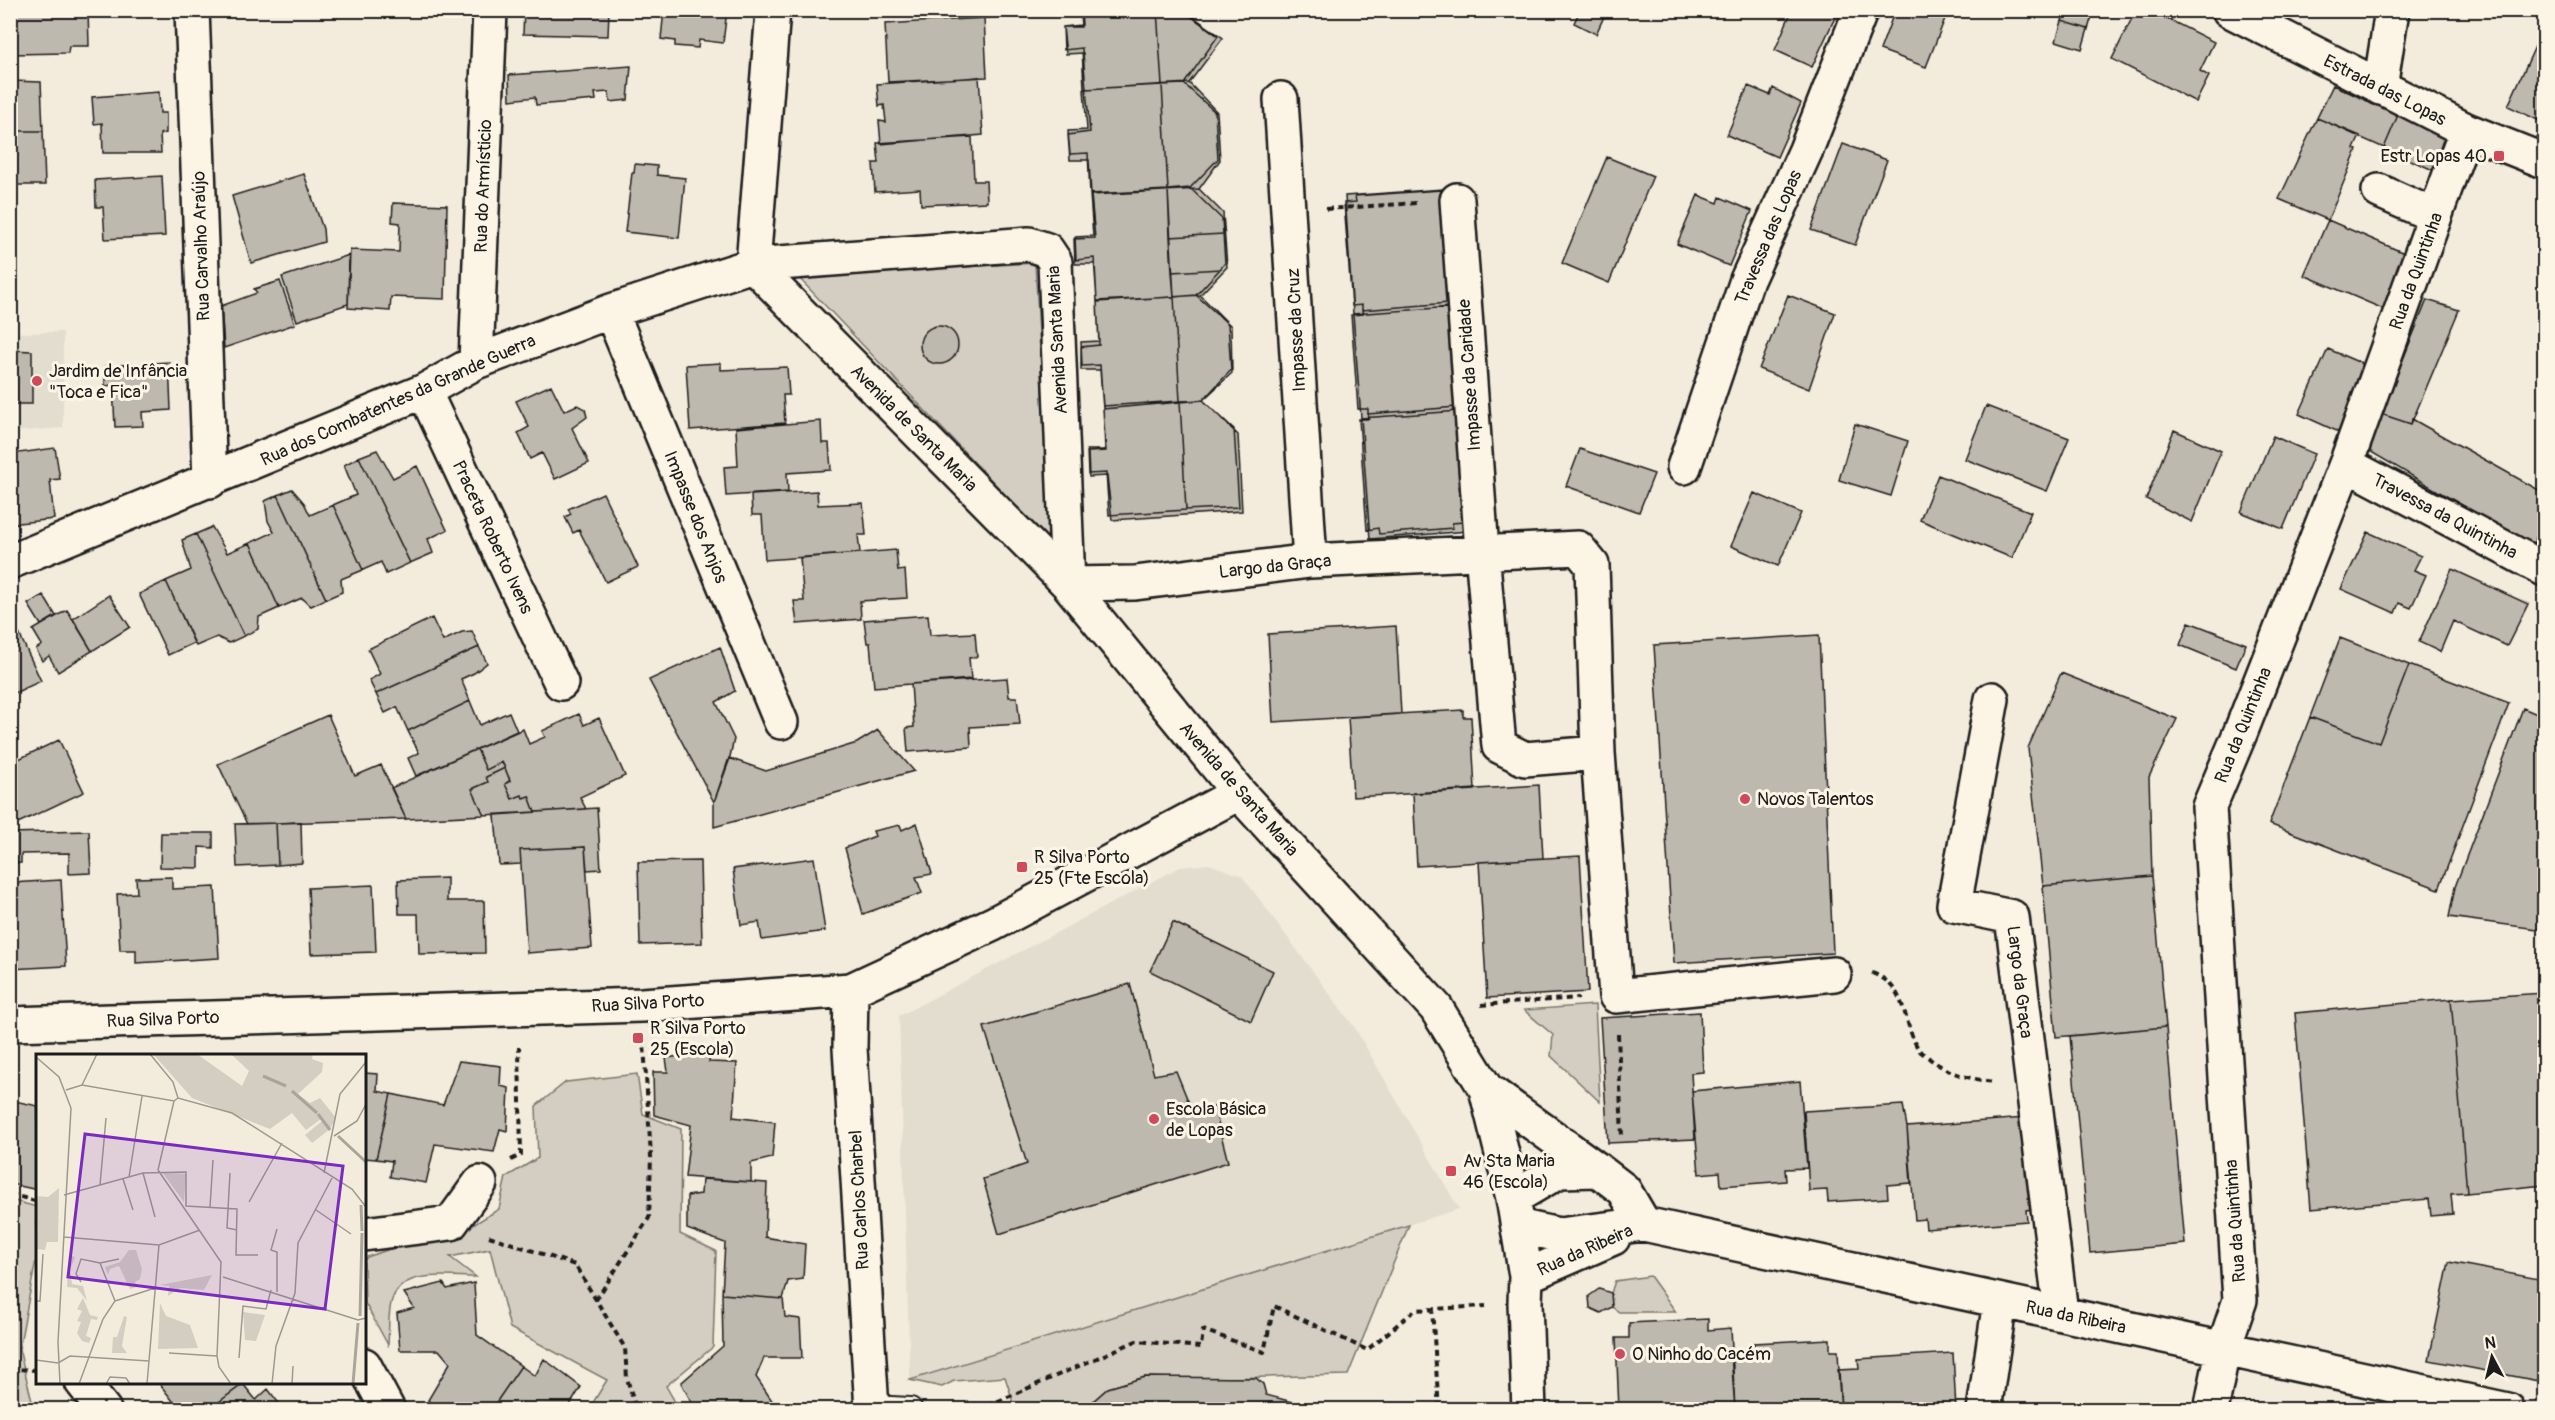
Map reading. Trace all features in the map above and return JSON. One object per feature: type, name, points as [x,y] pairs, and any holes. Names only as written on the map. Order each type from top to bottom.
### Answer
[{"type":"street","name":"Rua Carvalho Araújo","points":[[192,10],[210,481]]},
{"type":"street","name":"Rua do Armísticio","points":[[476,362],[490,10]]},
{"type":"street","points":[[753,265],[773,10]]},
{"type":"street","name":"Travessa das Lopas","points":[[1684,467],[1747,280],[1806,150],[1861,10]]},
{"type":"street","name":"Estrada das Lopas","points":[[2229,10],[2466,130],[2544,160]]},
{"type":"street","points":[[2380,88],[2392,10]]},
{"type":"street","name":"Impasse da Cruz","points":[[1281,99],[1310,561]]},
{"type":"street","name":"Rua da Quintinha","points":[[2211,1410],[2223,1350],[2240,1300],[2209,807],[2346,464],[2466,130]]},
{"type":"street","points":[[2379,191],[2435,216]]},
{"type":"street","name":"Impasse da Caridade","points":[[1457,200],[1482,551]]},
{"type":"street","name":"Avenida Santa Maria","points":[[753,265],[1029,244],[1047,250],[1055,262],[1068,584]]},
{"type":"street","name":"Rua dos Combatentes da Grande Guerra","points":[[10,562],[424,392],[476,362],[611,311],[753,265]]},
{"type":"street","name":"Avenida de Santa Maria","points":[[753,265],[1068,584],[1239,793],[1436,1008],[1486,1089],[1516,1212],[1526,1290],[1529,1410]]},
{"type":"street","name":"Impasse dos Anjos","points":[[611,311],[781,722]]},
{"type":"street","name":"Praceta Roberto Ivens","points":[[424,392],[561,683]]},
{"type":"street","name":"Travessa da Quintinha","points":[[2346,464],[2544,569]]},
{"type":"street","name":"Largo da Graça","points":[[1068,584],[1135,583],[1310,561],[1578,548],[1592,565],[1598,753],[1616,996]]},
{"type":"street","points":[[1482,551],[1499,746],[1525,759],[1598,753]]},
{"type":"street","name":"Largo da Graça","points":[[1992,699],[1954,905],[2012,917],[2061,1313]]},
{"type":"street","name":"Rua Silva Porto","points":[[10,1024],[642,1005],[851,990],[993,924],[1239,793]]},
{"type":"street","points":[[1616,996],[1834,974]]},
{"type":"street","name":"Rua Carlos Charbel","points":[[851,990],[850,1048],[872,1409]]},
{"type":"street","name":"Rua da Ribeira","points":[[1486,1089],[1624,1190],[1644,1224]]},
{"type":"street","points":[[1516,1212],[1559,1171],[1598,1170]]},
{"type":"street","points":[[366,1234],[451,1223],[491,1174]]},
{"type":"street","name":"Rua da Ribeira","points":[[1516,1212],[1559,1235],[1644,1224],[2508,1410]]},
{"type":"street","name":"Rua da Ribeira","points":[[1526,1290],[1644,1224]]},
{"type":"street","points":[[1984,1410],[2000,1301]]},
{"type":"street","points":[[366,1369],[388,1410]]},
{"type":"street","points":[[83,1384],[104,1410]]},
{"type":"lane","points":[[872,1409],[910,1410]]},
{"type":"path","points":[[1288,211],[1457,200]]},
{"type":"path","points":[[1834,974],[1860,969],[1884,977],[1900,997],[1920,1051],[1945,1070],[1969,1079],[2033,1086]]},
{"type":"path","points":[[1436,1008],[1616,996],[1624,1190]]},
{"type":"path","points":[[596,1300],[649,1218],[651,1157],[642,1005]]},
{"type":"path","points":[[491,1174],[521,1155],[518,1008]]},
{"type":"path","points":[[10,1194],[36,1201]]},
{"type":"path","points":[[451,1223],[575,1265],[625,1348],[627,1378],[636,1410]]},
{"type":"path","points":[[978,1410],[1136,1341],[1201,1347],[1203,1330],[1264,1352],[1274,1306],[1367,1350],[1415,1310],[1526,1290]]},
{"type":"path","points":[[1432,1308],[1439,1410]]},
{"type":"path","points":[[10,1369],[36,1370]]},
{"type":"shaded area","points":[[1035,263],[1051,543],[797,276]]},
{"type":"shaded area","name":"Jardim de Infância \"Toca e Fica\"","points":[[63,332],[63,428],[11,432],[11,333]]},
{"type":"shaded area","name":"Escola Básica de Lopas","points":[[1209,864],[1242,876],[1355,1028],[1459,1209],[910,1380],[899,1016],[1180,867]]},
{"type":"shaded area","points":[[1595,1005],[1600,1102],[1551,1056],[1553,1035],[1524,1010]]},
{"type":"shaded area","points":[[637,1074],[643,1114],[681,1129],[680,1234],[716,1251],[713,1347],[666,1386],[679,1409],[589,1409],[607,1380],[510,1328],[490,1249],[450,1257],[476,1277],[426,1277],[404,1284],[396,1292],[391,1303],[388,1345],[366,1305],[367,1257],[393,1248],[455,1236],[499,1209],[506,1177],[538,1158],[536,1106],[566,1082]]},
{"type":"shaded area","points":[[11,1200],[36,1207],[36,1260],[19,1349],[34,1409],[11,1409]]},
{"type":"shaded area","points":[[1409,1225],[1348,1375],[1185,1379],[1145,1377],[1108,1388],[1083,1410],[1011,1409],[1012,1398],[1005,1377],[954,1381],[942,1387],[910,1380]]},
{"type":"shaded area","points":[[1650,1276],[1676,1312],[1619,1312],[1612,1307],[1611,1293],[1615,1281]]},
{"type":"building","points":[[10,10],[88,10],[89,46],[69,46],[68,53],[10,54]]},
{"type":"building","points":[[524,10],[609,10],[608,36],[523,34]]},
{"type":"building","points":[[664,10],[727,10],[723,43],[699,40],[698,48],[675,46],[675,41],[661,39]]},
{"type":"building","points":[[968,10],[1020,10],[1020,16],[968,19]]},
{"type":"building","points":[[1080,10],[1157,10],[1162,85],[1084,89],[1082,48],[1064,50],[1063,27],[1081,27]]},
{"type":"building","points":[[1081,10],[1184,10],[1223,38],[1189,83],[1086,89],[1083,53],[1066,54],[1063,27],[1082,25]]},
{"type":"building","points":[[1157,10],[1182,10],[1218,36],[1184,84],[1162,85]]},
{"type":"building","points":[[1580,10],[1607,10],[1596,34],[1574,23]]},
{"type":"building","points":[[1792,10],[1838,11],[1812,67],[1775,50]]},
{"type":"building","points":[[1895,10],[1930,10],[1946,16],[1926,67],[1880,50]]},
{"type":"building","points":[[2065,10],[2094,10],[2088,29],[2062,21]]},
{"type":"building","points":[[2136,10],[2150,10],[2214,42],[2200,71],[2209,76],[2196,102],[2112,59]]},
{"type":"building","points":[[984,18],[987,77],[888,82],[885,24]]},
{"type":"building","points":[[2062,21],[2088,29],[2082,49],[2056,41]]},
{"type":"building","points":[[2544,30],[2544,123],[2508,106]]},
{"type":"building","points":[[631,66],[628,100],[610,102],[609,92],[595,93],[596,100],[536,105],[535,97],[510,100],[509,75]]},
{"type":"building","points":[[979,77],[983,135],[881,144],[879,121],[886,122],[884,105],[879,106],[877,84]]},
{"type":"building","points":[[10,81],[41,82],[43,131],[10,131]]},
{"type":"building","points":[[1189,83],[1217,112],[1220,160],[1199,189],[1091,195],[1089,160],[1070,160],[1068,135],[1090,132],[1086,89]]},
{"type":"building","points":[[1184,84],[1215,112],[1218,159],[1190,188],[1168,190],[1162,85]]},
{"type":"building","points":[[1162,85],[1168,190],[1090,194],[1088,153],[1070,154],[1068,131],[1087,130],[1084,89]]},
{"type":"building","points":[[2333,85],[2398,115],[2384,148],[2317,118]]},
{"type":"building","points":[[1748,86],[1770,95],[1773,88],[1801,103],[1777,157],[1727,135]]},
{"type":"building","points":[[159,92],[160,113],[166,113],[166,133],[160,134],[161,153],[103,153],[102,123],[94,124],[92,97]]},
{"type":"building","points":[[2398,115],[2449,139],[2435,171],[2384,148]]},
{"type":"building","points":[[2317,118],[2360,136],[2354,149],[2357,150],[2328,220],[2279,199]]},
{"type":"building","points":[[10,131],[43,131],[45,185],[10,185]]},
{"type":"building","points":[[972,137],[974,181],[986,181],[987,202],[921,205],[920,189],[875,192],[873,163],[879,163],[877,143]]},
{"type":"building","points":[[1843,144],[1887,160],[1855,245],[1811,230]]},
{"type":"building","points":[[1607,157],[1653,176],[1609,283],[1562,263]]},
{"type":"building","points":[[635,164],[657,166],[657,175],[685,178],[679,238],[625,232]]},
{"type":"building","points":[[304,174],[323,229],[324,242],[251,263],[232,196]]},
{"type":"building","points":[[162,176],[165,236],[105,239],[103,207],[96,207],[95,180]]},
{"type":"building","points":[[1190,188],[1222,219],[1223,234],[1170,237],[1168,190]]},
{"type":"building","points":[[1199,189],[1223,213],[1227,267],[1200,295],[1097,302],[1095,264],[1075,264],[1074,239],[1095,238],[1091,195]]},
{"type":"building","points":[[1443,189],[1452,307],[1353,314],[1345,196]]},
{"type":"building","points":[[1168,190],[1174,297],[1097,301],[1094,258],[1076,260],[1075,237],[1093,236],[1090,194]]},
{"type":"building","points":[[1441,190],[1449,303],[1362,310],[1362,305],[1352,306],[1344,203],[1356,202],[1355,196]]},
{"type":"building","points":[[1698,195],[1718,203],[1720,197],[1752,211],[1729,266],[1677,244]]},
{"type":"building","points":[[393,203],[447,205],[445,299],[391,297],[390,311],[348,308],[350,250],[399,252],[400,223],[392,222]]},
{"type":"building","points":[[2328,220],[2418,259],[2395,314],[2304,275]]},
{"type":"building","points":[[10,232],[15,232],[16,310],[10,310]]},
{"type":"building","points":[[1223,234],[1225,263],[1220,269],[1172,272],[1170,237]]},
{"type":"building","points":[[349,255],[348,304],[297,321],[282,277]]},
{"type":"building","points":[[1220,269],[1196,295],[1174,297],[1172,272]]},
{"type":"building","points":[[280,281],[295,324],[224,348],[221,306],[257,293],[254,289]]},
{"type":"building","points":[[1196,295],[1228,324],[1231,370],[1203,400],[1180,401],[1174,297]]},
{"type":"building","points":[[1200,295],[1231,326],[1232,373],[1203,400],[1103,409],[1100,370],[1081,370],[1081,347],[1099,345],[1097,302]]},
{"type":"building","points":[[1788,295],[1835,313],[1809,389],[1759,369]]},
{"type":"building","points":[[1174,297],[1180,401],[1103,406],[1100,365],[1082,366],[1081,342],[1099,341],[1097,301]]},
{"type":"building","points":[[2427,300],[2459,310],[2411,424],[2381,414]]},
{"type":"building","points":[[1449,303],[1457,407],[1368,414],[1368,409],[1358,409],[1351,315],[1363,314],[1362,310]]},
{"type":"building","points":[[1452,307],[1459,411],[1361,418],[1353,314]]},
{"type":"building","points":[[939,326],[946,327],[952,332],[957,338],[957,352],[952,358],[946,363],[939,364],[932,363],[926,358],[921,352],[920,345],[921,338],[926,332],[932,327]]},
{"type":"building","points":[[2328,349],[2370,367],[2341,433],[2299,414]]},
{"type":"building","points":[[10,350],[32,351],[32,404],[10,404]]},
{"type":"building","points":[[169,362],[171,410],[142,412],[143,426],[115,427],[113,385],[105,386],[105,366]]},
{"type":"building","points":[[721,363],[721,370],[787,367],[789,395],[783,395],[785,423],[690,430],[686,365]]},
{"type":"building","points":[[551,385],[564,411],[577,405],[585,409],[587,417],[572,428],[589,463],[555,479],[542,453],[530,459],[518,433],[529,427],[516,401]]},
{"type":"building","points":[[1203,400],[1238,435],[1242,511],[1112,520],[1107,476],[1089,477],[1088,452],[1106,451],[1103,409]]},
{"type":"building","points":[[1203,400],[1234,429],[1239,507],[1186,510],[1180,401]]},
{"type":"building","points":[[1180,401],[1186,510],[1109,515],[1106,473],[1088,474],[1087,450],[1105,450],[1103,406]]},
{"type":"building","points":[[1986,406],[2069,438],[2047,491],[1965,459]]},
{"type":"building","points":[[1457,407],[1464,522],[1452,523],[1453,528],[1379,534],[1378,528],[1367,530],[1359,419],[1369,419],[1368,414]]},
{"type":"building","points":[[1459,411],[1468,531],[1370,539],[1361,418]]},
{"type":"building","points":[[2381,414],[2411,424],[2412,419],[2544,493],[2544,538],[2538,534],[2532,546],[2366,449]]},
{"type":"building","points":[[821,421],[822,443],[829,443],[831,470],[787,473],[788,492],[726,496],[724,467],[738,466],[736,428]]},
{"type":"building","points":[[1855,424],[1908,441],[1891,496],[1839,480]]},
{"type":"building","points":[[2174,430],[2221,451],[2192,522],[2146,499]]},
{"type":"building","points":[[2273,436],[2314,454],[2283,529],[2241,512]]},
{"type":"building","points":[[10,445],[12,454],[55,448],[60,479],[50,480],[54,519],[10,524]]},
{"type":"building","points":[[1580,449],[1654,474],[1639,512],[1566,486]]},
{"type":"building","points":[[377,450],[393,478],[417,466],[447,530],[428,539],[433,553],[410,563],[359,457]]},
{"type":"building","points":[[359,457],[410,563],[386,574],[381,562],[363,570],[333,505],[356,495],[344,465]]},
{"type":"building","points":[[1938,475],[2031,512],[2012,558],[1920,520]]},
{"type":"building","points":[[292,489],[304,503],[310,515],[333,505],[363,570],[341,579],[342,592],[326,599],[278,495]]},
{"type":"building","points":[[817,491],[818,505],[863,503],[866,535],[858,535],[860,553],[765,560],[762,515],[752,515],[751,495]]},
{"type":"building","points":[[603,493],[638,567],[606,582],[579,530],[573,533],[565,517],[571,514],[568,509]]},
{"type":"building","points":[[1754,493],[1801,513],[1778,566],[1731,546]]},
{"type":"building","points":[[278,495],[326,599],[311,606],[302,598],[279,608],[250,543],[274,532],[268,521],[265,501]]},
{"type":"building","points":[[212,527],[227,553],[250,543],[279,608],[259,617],[258,629],[244,636],[196,534]]},
{"type":"building","points":[[2368,532],[2421,556],[2414,570],[2426,575],[2411,608],[2399,603],[2395,613],[2341,589]]},
{"type":"building","points":[[196,534],[244,636],[229,643],[217,637],[196,646],[166,581],[191,570],[182,540]]},
{"type":"building","points":[[896,550],[898,571],[905,570],[907,598],[860,601],[861,619],[797,624],[794,601],[804,601],[800,558]]},
{"type":"building","points":[[2452,569],[2528,604],[2507,646],[2453,621],[2440,652],[2419,642]]},
{"type":"building","points":[[166,581],[194,643],[168,655],[139,594]]},
{"type":"building","points":[[43,595],[56,616],[41,625],[28,604]]},
{"type":"building","points":[[109,595],[130,627],[92,651],[73,619]]},
{"type":"building","points":[[67,610],[92,651],[58,672],[49,656],[42,661],[36,649],[42,645],[33,630]]},
{"type":"building","points":[[928,615],[930,635],[975,633],[977,657],[969,658],[971,679],[874,687],[870,643],[867,643],[864,620]]},
{"type":"building","points":[[432,618],[443,641],[462,632],[472,631],[479,647],[376,694],[369,680],[380,674],[368,649]]},
{"type":"building","points":[[2189,622],[2246,644],[2236,668],[2180,645]]},
{"type":"building","points":[[1396,626],[1401,714],[1273,722],[1268,634]]},
{"type":"building","points":[[16,627],[41,681],[10,695],[10,630]]},
{"type":"building","name":"Novos Talentos","points":[[1819,635],[1833,953],[1674,963],[1654,645]]},
{"type":"building","points":[[2340,638],[2409,665],[2379,743],[2310,717]]},
{"type":"building","points":[[479,647],[487,663],[461,679],[470,701],[408,731],[397,707],[385,713],[376,694]]},
{"type":"building","points":[[720,647],[735,691],[716,702],[734,739],[729,761],[714,802],[649,680]]},
{"type":"building","points":[[2409,665],[2509,703],[2439,889],[2269,824],[2310,717],[2379,743]]},
{"type":"building","points":[[2061,673],[2177,719],[2149,777],[2152,876],[2043,886],[2028,748]]},
{"type":"building","points":[[1007,678],[1009,697],[1017,697],[1020,724],[970,727],[971,747],[908,752],[906,728],[914,727],[911,684]]},
{"type":"building","points":[[470,701],[480,725],[509,712],[517,731],[416,776],[408,758],[419,753],[408,731]]},
{"type":"building","points":[[2523,708],[2544,717],[2544,930],[2449,917],[2455,887]]},
{"type":"building","points":[[1463,710],[1463,717],[1471,717],[1475,790],[1353,797],[1348,717]]},
{"type":"building","points":[[579,714],[584,725],[599,718],[625,776],[580,797],[586,809],[535,812],[529,796],[523,798],[522,795],[512,799],[505,784],[510,780],[502,762],[486,770],[477,749],[523,729],[529,744],[545,737],[542,731]]},
{"type":"building","points":[[328,715],[355,776],[381,765],[406,819],[247,824],[218,764]]},
{"type":"building","points":[[878,730],[914,771],[714,827],[714,802],[729,758],[766,771],[857,743]]},
{"type":"building","points":[[59,740],[84,792],[18,823],[10,807],[10,763]]},
{"type":"building","points":[[477,749],[486,770],[502,762],[505,768],[486,777],[488,782],[472,789],[484,815],[406,819],[391,788]]},
{"type":"building","points":[[505,768],[510,781],[505,784],[512,799],[522,795],[523,798],[529,796],[535,812],[484,815],[472,789],[488,782],[486,777]]},
{"type":"building","points":[[1539,785],[1543,858],[1417,866],[1413,793]]},
{"type":"building","points":[[597,808],[601,869],[587,870],[585,847],[520,850],[521,864],[499,865],[495,815]]},
{"type":"building","points":[[301,822],[302,863],[278,865],[276,823]]},
{"type":"building","points":[[276,823],[278,865],[237,867],[235,824]]},
{"type":"building","points":[[917,823],[932,874],[916,877],[922,893],[863,914],[845,848],[875,836],[873,831],[900,825],[902,830]]},
{"type":"building","points":[[89,831],[91,873],[69,874],[69,853],[21,854],[21,863],[10,864],[10,833]]},
{"type":"building","points":[[161,833],[213,833],[213,848],[199,847],[199,868],[160,867]]},
{"type":"building","points":[[585,847],[592,948],[527,953],[520,850]]},
{"type":"building","points":[[1580,856],[1588,992],[1487,998],[1479,862]]},
{"type":"building","points":[[814,858],[825,931],[762,940],[759,922],[741,925],[733,869]]},
{"type":"building","points":[[700,861],[702,943],[640,945],[638,862]]},
{"type":"building","points":[[2152,876],[2166,1027],[2056,1037],[2043,886]]},
{"type":"building","points":[[172,877],[172,889],[215,887],[219,958],[136,963],[136,950],[120,950],[117,894],[137,893],[136,878]]},
{"type":"building","points":[[447,878],[447,901],[484,901],[485,953],[419,954],[418,914],[399,914],[398,880]]},
{"type":"building","points":[[61,880],[66,966],[10,969],[10,883]]},
{"type":"building","points":[[373,885],[376,952],[311,954],[308,888]]},
{"type":"building","points":[[1173,922],[1273,971],[1251,1021],[1150,971]]},
{"type":"building","points":[[1130,984],[1154,1075],[1176,1071],[1193,1113],[1214,1107],[1228,1162],[999,1234],[983,1179],[1027,1164],[984,1027]]},
{"type":"building","points":[[2544,993],[2544,1185],[2467,1193],[2451,999]]},
{"type":"building","points":[[2451,999],[2467,1193],[2451,1194],[2453,1214],[2431,1216],[2429,1199],[2311,1209],[2295,1013]]},
{"type":"building","points":[[1700,1012],[1703,1072],[1691,1073],[1695,1139],[1608,1143],[1600,1018]]},
{"type":"building","points":[[2166,1027],[2185,1244],[2090,1253],[2070,1036]]},
{"type":"building","points":[[710,1052],[709,1062],[737,1063],[733,1117],[775,1122],[772,1158],[751,1163],[751,1182],[685,1177],[691,1125],[654,1115],[653,1072],[668,1072],[666,1058]]},
{"type":"building","points":[[459,1061],[501,1066],[500,1086],[509,1088],[507,1131],[500,1129],[494,1152],[435,1144],[426,1183],[390,1177],[392,1161],[376,1159],[391,1094],[443,1105]]},
{"type":"building","points":[[366,1073],[378,1074],[377,1091],[391,1094],[376,1159],[366,1158]]},
{"type":"building","points":[[1800,1081],[1807,1168],[1785,1169],[1786,1181],[1721,1186],[1720,1172],[1699,1174],[1692,1091]]},
{"type":"building","points":[[10,1100],[36,1106],[36,1190],[10,1184]]},
{"type":"building","points":[[1903,1105],[1911,1183],[1887,1185],[1888,1198],[1828,1202],[1827,1190],[1809,1191],[1804,1111]]},
{"type":"building","points":[[2025,1118],[2032,1209],[2026,1210],[2027,1221],[1926,1229],[1925,1219],[1915,1220],[1907,1127]]},
{"type":"building","points":[[702,1179],[767,1183],[765,1237],[805,1244],[803,1279],[788,1281],[783,1299],[722,1294],[725,1243],[687,1229],[687,1196],[701,1194]]},
{"type":"building","points":[[2449,1262],[2544,1280],[2544,1382],[2429,1360]]},
{"type":"building","points":[[443,1283],[447,1289],[474,1283],[477,1335],[521,1366],[491,1410],[439,1410],[428,1400],[450,1363],[439,1350],[400,1350],[397,1313],[414,1308],[404,1293]]},
{"type":"building","points":[[1599,1289],[1611,1293],[1612,1307],[1601,1313],[1590,1308],[1589,1296]]},
{"type":"building","points":[[722,1294],[783,1299],[785,1317],[800,1319],[802,1358],[764,1358],[756,1377],[777,1408],[775,1410],[696,1410],[681,1383],[723,1346]]},
{"type":"building","points":[[1708,1319],[1708,1330],[1731,1328],[1735,1410],[1619,1410],[1616,1338],[1629,1338],[1629,1323]]},
{"type":"building","points":[[1830,1339],[1830,1351],[1838,1351],[1841,1410],[1735,1410],[1731,1354],[1755,1353],[1754,1343]]},
{"type":"building","points":[[1953,1353],[1956,1410],[1841,1410],[1838,1370],[1859,1369],[1858,1359]]},
{"type":"building","points":[[544,1359],[581,1387],[567,1410],[491,1410],[521,1366],[535,1376]]},
{"type":"building","points":[[1145,1377],[1256,1378],[1263,1384],[1266,1395],[1304,1405],[1310,1410],[1083,1410],[1108,1388]]},
{"type":"building","points":[[160,1384],[243,1384],[208,1410],[180,1410]]},
{"type":"building","points":[[243,1384],[256,1400],[268,1389],[284,1410],[208,1410]]},
{"type":"place","name":"Estr Lopas 40","points":[[2499,156]]},
{"type":"place","name":"Jardim de Infância \"Toca e Fica\"","points":[[37,381]]},
{"type":"place","name":"Novos Talentos","points":[[1745,799]]},
{"type":"place","name":"R Silva Porto 25 (Fte Escola)","points":[[1022,867]]},
{"type":"place","name":"R Silva Porto 25 (Escola)","points":[[638,1038]]},
{"type":"place","name":"Escola Básica de Lopas","points":[[1154,1119]]},
{"type":"place","name":"Av Sta Maria 46 (Escola)","points":[[1451,1171]]},
{"type":"place","name":"O Ninho do Cacém","points":[[1620,1354]]}]
